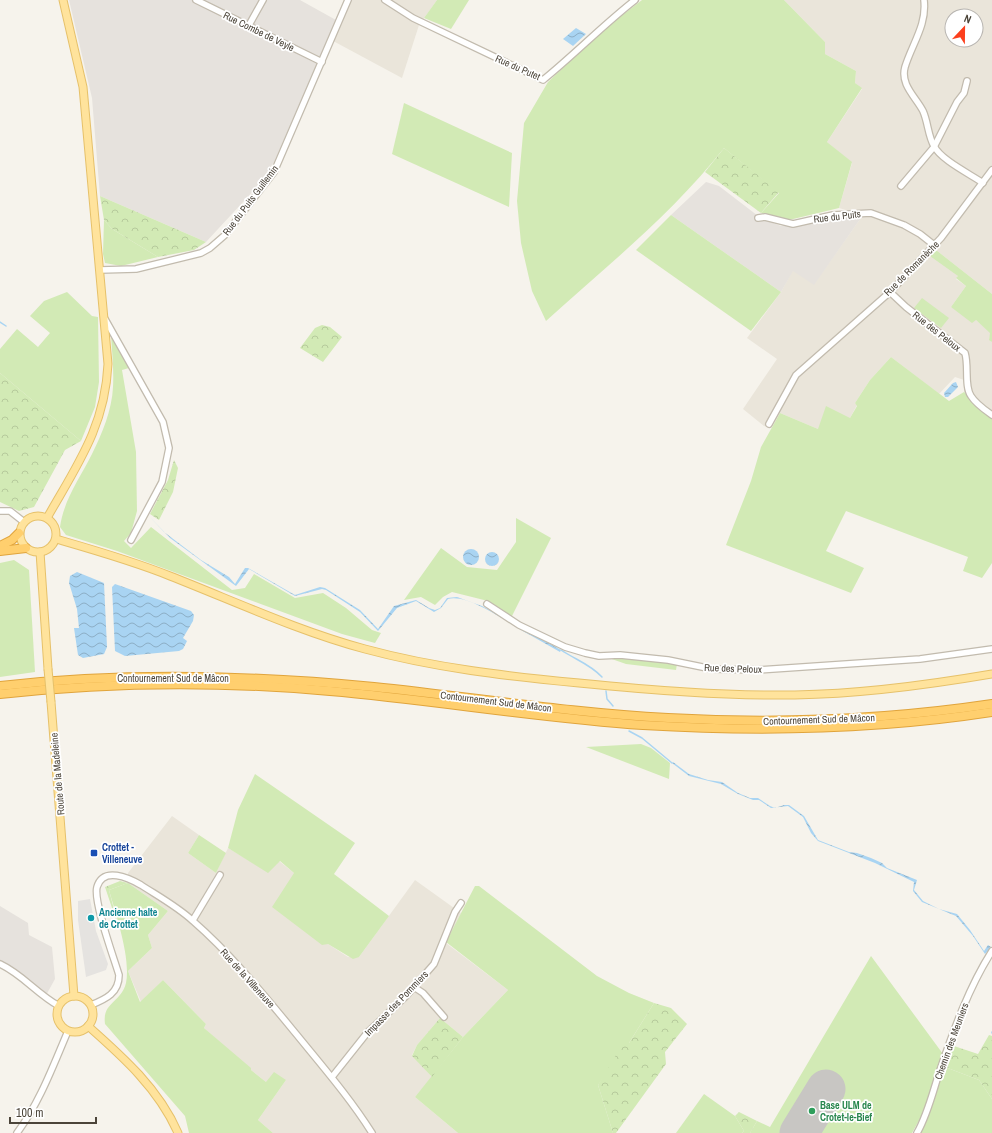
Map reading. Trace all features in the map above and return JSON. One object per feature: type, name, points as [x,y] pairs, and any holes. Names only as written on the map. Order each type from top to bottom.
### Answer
[{"type":"highway","points":[[0,546],[12,540],[20,533]]},
{"type":"highway","points":[[0,551],[26,548]]},
{"type":"highway","name":"Contournement Sud de Mâcon","points":[[0,686],[51,681],[120,678],[239,677],[376,687],[633,716],[733,721],[789,721],[878,717],[992,704]]},
{"type":"highway","name":"Contournement Sud de Mâcon","points":[[0,694],[47,689],[114,686],[260,686],[372,695],[640,725],[736,729],[854,726],[992,712]]},
{"type":"main road","points":[[47,518],[86,450],[102,410],[108,364],[84,88],[64,0]]},
{"type":"main road","points":[[34,516],[47,518],[56,530],[56,539],[50,548],[40,552],[26,548],[20,539],[20,533],[24,522],[34,516]]},
{"type":"main road","points":[[56,539],[137,564],[321,635],[357,647],[423,663],[494,674],[630,688],[784,695],[871,690],[992,674]]},
{"type":"main road","name":"Route de la Madeleine","points":[[40,552],[74,996]]},
{"type":"main road","points":[[74,996],[84,998],[91,1005],[93,1016],[88,1026],[79,1032],[68,1031],[59,1023],[57,1018],[58,1006],[65,999],[74,996]]},
{"type":"main road","points":[[88,1026],[128,1062],[148,1085],[166,1111],[178,1133]]},
{"type":"street","name":"Rue Combe de Veyle","points":[[196,0],[322,62]]},
{"type":"street","points":[[249,25],[263,0]]},
{"type":"street","name":"Rue du Puits Guillemin","points":[[100,270],[136,269],[201,253],[210,248],[225,235],[278,165],[348,0]]},
{"type":"street","name":"Rue du Putet","points":[[385,0],[413,18],[543,80],[596,32],[635,0]]},
{"type":"street","points":[[924,0],[925,12],[921,29],[905,68],[904,77],[907,86],[923,111],[934,147],[946,158],[983,183]]},
{"type":"street","points":[[901,186],[934,147],[956,102],[964,93],[968,81]]},
{"type":"street","name":"Rue de Romanèche","points":[[769,424],[796,374],[890,292],[934,245],[992,170]]},
{"type":"street","name":"Rue du Puits","points":[[758,218],[765,217],[793,224],[833,216],[870,213],[904,225],[920,234],[934,245]]},
{"type":"street","name":"Rue des Peloux","points":[[890,292],[906,307],[965,353],[968,363],[968,390],[971,398],[992,416]]},
{"type":"street","points":[[105,319],[163,422],[169,448],[162,482],[131,540]]},
{"type":"street","points":[[0,511],[10,511],[24,522]]},
{"type":"street","name":"Rue des Peloux","points":[[487,604],[519,625],[565,647],[585,653],[599,656],[620,655],[668,660],[712,669],[758,670],[920,659],[992,649]]},
{"type":"street","name":"Rue de la Villeneuve","points":[[91,1005],[105,999],[115,991],[119,983],[119,975],[96,892],[102,879],[111,875],[122,876],[145,888],[193,920],[231,956],[352,1102],[372,1133]]},
{"type":"street","points":[[193,920],[220,875]]},
{"type":"street","name":"Impasse des Pommiers","points":[[332,1077],[366,1033],[414,987],[434,964],[455,912],[461,903]]},
{"type":"street","name":"Chemin des Meuniers","points":[[917,1133],[970,990],[992,951]]},
{"type":"street","points":[[0,964],[9,968],[43,997],[58,1006]]},
{"type":"street","points":[[414,987],[423,993],[444,1017]]},
{"type":"street","points":[[17,1133],[29,1117],[40,1098],[68,1031]]},
{"type":"shaded area","points":[[69,0],[300,0],[336,20],[274,162],[256,188],[206,242],[100,196],[92,98]]},
{"type":"shaded area","points":[[344,0],[437,0],[419,25],[402,78],[328,37]]},
{"type":"shaded area","points":[[784,0],[992,0],[992,294],[936,250],[958,276],[956,279],[966,286],[951,307],[976,320],[991,333],[989,339],[992,342],[992,418],[964,392],[964,380],[955,377],[939,394],[891,357],[870,380],[855,403],[857,405],[850,418],[818,429],[780,413],[771,428],[764,426],[743,409],[777,359],[747,338],[781,292],[793,270],[814,284],[863,215],[839,208],[852,163],[827,142],[862,89],[855,83],[856,71],[825,54],[825,42]]},
{"type":"shaded area","points":[[706,182],[719,186],[762,219],[781,226],[863,215],[814,285],[793,271],[781,292],[671,215]]},
{"type":"shaded area","points":[[172,816],[199,835],[188,853],[216,873],[228,848],[268,872],[279,861],[294,873],[328,944],[348,957],[359,957],[415,880],[461,913],[446,943],[508,990],[463,1037],[440,1018],[417,1045],[412,1055],[432,1077],[415,1097],[458,1133],[273,1133],[258,1120],[286,1080],[266,1082],[251,1070],[204,1028],[206,1024],[163,980],[141,1002],[128,971],[152,948],[148,935],[168,911],[128,883],[128,873]]},
{"type":"shaded area","points":[[90,899],[96,931],[108,964],[106,970],[86,977],[78,920],[78,901]]},
{"type":"shaded area","points":[[0,906],[28,923],[29,935],[52,947],[55,979],[45,997],[9,965],[0,961]]},
{"type":"green space","points":[[437,0],[469,0],[451,29],[424,18]]},
{"type":"green space","points":[[642,0],[784,0],[825,42],[825,54],[856,71],[855,83],[862,88],[827,142],[852,162],[839,208],[789,220],[761,213],[779,193],[724,148],[683,195],[661,217],[546,321],[532,291],[521,243],[517,201],[524,123],[548,82],[603,30]]},
{"type":"green space","points":[[404,103],[512,153],[509,207],[392,154]]},
{"type":"green space","points":[[724,148],[779,192],[761,213],[705,172]]},
{"type":"green space","points":[[100,196],[206,242],[194,250],[158,257],[112,229],[104,220]]},
{"type":"green space","points":[[671,215],[781,292],[751,331],[636,250]]},
{"type":"green space","points":[[104,220],[112,229],[158,257],[121,266],[105,263],[103,254]]},
{"type":"green space","points":[[936,250],[992,294],[992,342],[989,340],[990,333],[976,320],[972,323],[951,307],[966,286],[956,278],[958,276],[930,256]]},
{"type":"green space","points":[[67,292],[92,316],[98,317],[99,382],[95,407],[81,441],[0,373],[0,349],[17,329],[38,347],[50,333],[30,316],[44,301]]},
{"type":"green space","points":[[922,298],[949,318],[941,328],[914,308]]},
{"type":"green space","points":[[322,325],[330,327],[342,337],[323,362],[300,348],[315,328]]},
{"type":"green space","points":[[111,335],[129,368],[122,370],[136,452],[137,511],[131,533],[124,541],[131,548],[151,527],[232,590],[245,588],[254,574],[295,598],[323,593],[346,608],[372,630],[381,633],[375,643],[342,634],[117,551],[66,535],[60,527],[65,507],[92,454],[106,422],[111,404],[113,361]]},
{"type":"green space","points":[[891,357],[949,401],[964,392],[992,418],[992,563],[982,578],[963,571],[968,557],[846,511],[826,551],[864,568],[851,593],[726,545],[751,481],[761,447],[780,413],[818,429],[826,406],[850,418],[857,406],[855,403],[870,380]]},
{"type":"green space","points":[[0,373],[81,441],[65,450],[34,507],[19,511],[0,502]]},
{"type":"green space","points":[[174,460],[178,468],[173,492],[159,520],[150,514],[168,480]]},
{"type":"green space","points":[[516,518],[551,538],[511,618],[488,601],[452,592],[443,597],[435,605],[421,597],[404,600],[441,548],[467,567],[497,570],[516,542]]},
{"type":"green space","points":[[14,560],[29,570],[35,672],[0,677],[0,563]]},
{"type":"green space","points":[[606,657],[677,664],[676,670],[626,664]]},
{"type":"green space","points":[[641,744],[651,748],[670,763],[669,779],[586,747]]},
{"type":"green space","points":[[255,774],[355,843],[334,874],[389,916],[359,957],[353,959],[328,944],[322,945],[272,907],[294,873],[280,861],[268,873],[228,848],[238,810]]},
{"type":"green space","points":[[199,835],[226,853],[216,873],[188,853]]},
{"type":"green space","points":[[120,881],[128,883],[109,890],[119,929],[105,887]]},
{"type":"green space","points":[[128,883],[168,911],[148,935],[152,948],[128,971],[140,1002],[163,980],[206,1024],[204,1028],[251,1068],[251,1070],[266,1082],[274,1072],[286,1080],[258,1120],[273,1133],[189,1133],[185,1116],[105,1024],[106,1011],[124,990],[127,973],[125,949],[109,890]]},
{"type":"green space","points":[[475,886],[479,886],[597,976],[629,993],[654,1003],[629,1043],[598,1085],[613,1133],[458,1133],[415,1097],[463,1037],[508,990],[446,942]]},
{"type":"green space","points":[[871,956],[943,1054],[922,1115],[912,1133],[750,1133],[757,1121],[770,1127]]},
{"type":"green space","points":[[654,1003],[671,1008],[687,1024],[665,1052],[666,1064],[616,1133],[613,1133],[598,1085],[623,1043],[629,1043]]},
{"type":"green space","points":[[440,1018],[463,1037],[432,1077],[412,1056],[417,1045]]},
{"type":"green space","points":[[989,1035],[992,1036],[992,1099],[979,1080],[945,1067],[951,1045],[978,1054]]},
{"type":"green space","points":[[945,1067],[979,1080],[992,1099],[992,1133],[920,1133]]},
{"type":"green space","points":[[704,1094],[735,1116],[744,1131],[742,1133],[676,1133]]},
{"type":"green space","points":[[739,1112],[757,1121],[750,1133],[742,1133],[744,1131],[735,1116]]},
{"type":"water","points":[[576,28],[586,34],[573,46],[563,39]]},
{"type":"water","points":[[956,382],[958,387],[948,397],[945,397],[944,393],[953,383]]},
{"type":"water","points":[[165,533],[201,560],[229,577],[235,584],[245,568],[248,568],[295,595],[320,587],[325,588],[360,610],[378,629],[394,606],[416,600],[435,610],[440,608],[447,598],[457,597],[482,606],[561,650],[560,652],[478,605],[457,598],[448,599],[441,608],[434,612],[416,601],[397,608],[378,631],[360,612],[326,590],[322,589],[295,596],[249,569],[236,586],[170,538]]},
{"type":"water","points":[[468,549],[474,549],[479,554],[477,563],[474,565],[468,565],[463,560],[463,554]]},
{"type":"water","points":[[489,552],[495,552],[499,556],[499,562],[495,566],[489,566],[485,562],[485,556]]},
{"type":"water","points":[[77,572],[104,583],[107,647],[104,654],[83,658],[78,655],[74,628],[79,628],[77,609],[69,583],[70,576]]},
{"type":"water","points":[[115,584],[191,611],[194,615],[193,621],[183,638],[187,641],[183,649],[179,651],[125,656],[115,651],[112,587]]},
{"type":"water","points":[[673,762],[689,774],[708,780],[722,782],[738,793],[750,798],[758,798],[774,808],[771,808],[759,800],[753,800],[738,794],[721,784],[689,776],[672,763]]},
{"type":"water","points":[[789,805],[804,816],[818,840],[849,852],[871,858],[882,863],[887,868],[917,880],[914,890],[923,901],[939,909],[922,902],[913,891],[914,882],[875,863],[818,841],[811,833],[803,817],[788,806],[777,807]]},
{"type":"water","points":[[939,909],[957,914],[984,951],[988,945],[991,947],[985,954],[973,936],[956,916]]},
{"type":"waterway","points":[[0,322],[6,326]]},
{"type":"waterway","points":[[561,650],[588,665],[602,677]]},
{"type":"waterway","points":[[606,691],[607,699],[613,706]]},
{"type":"waterway","points":[[629,731],[642,738],[672,763]]},
{"type":"runway","points":[[799,1133],[826,1089]]},
{"type":"place","name":"Crottet - Villeneuve","points":[[94,853]]},
{"type":"place","name":"Ancienne halte de Crottet","points":[[91,918]]},
{"type":"place","name":"Base ULM de Crotet-le-Bief","points":[[812,1111]]}]
